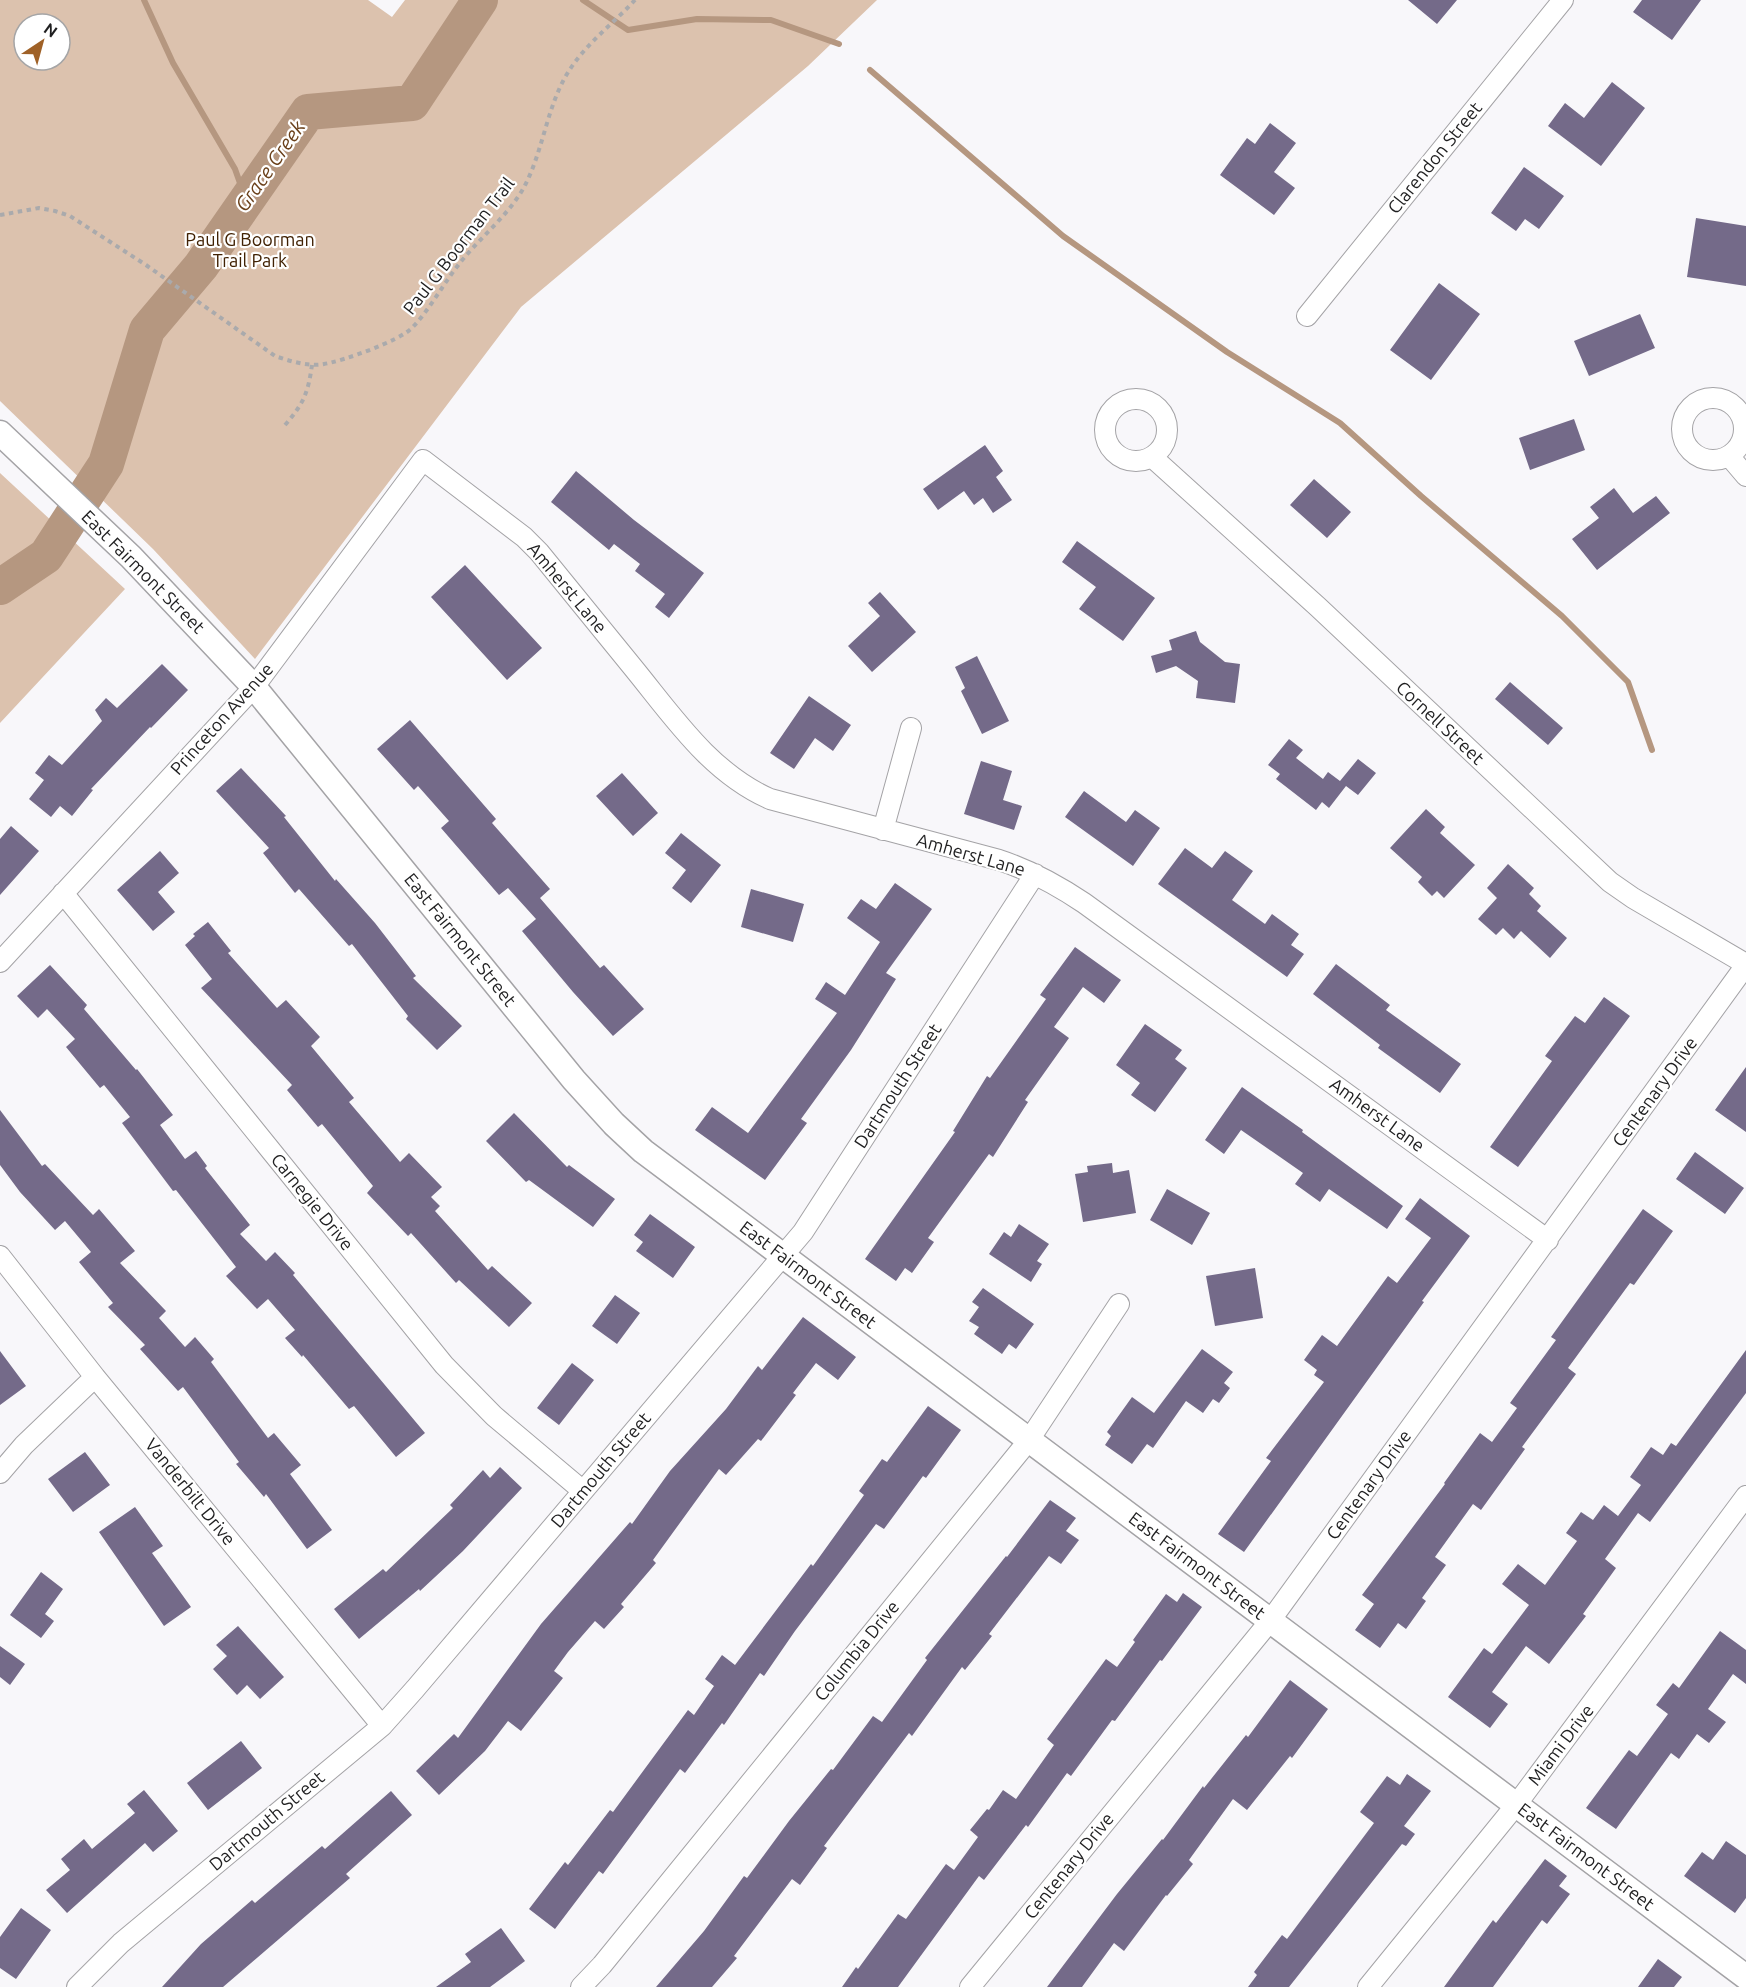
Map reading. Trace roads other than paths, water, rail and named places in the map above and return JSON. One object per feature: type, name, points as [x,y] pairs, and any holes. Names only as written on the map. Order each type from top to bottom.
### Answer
[{"type":"street","name":"Clarendon Street","points":[[1307,316],[1563,0]]},
{"type":"street","name":"East Fairmont Street","points":[[6,439],[131,557],[254,687],[601,1111],[654,1160],[1746,1977]]},
{"type":"street","points":[[1729,456],[1746,476]]},
{"type":"street","name":"Cornell Street","points":[[1152,457],[1318,608],[1610,882],[1632,898],[1746,964]]},
{"type":"street","name":"Princeton Avenue","points":[[0,962],[254,687],[423,460]]},
{"type":"street","name":"Amherst Lane","points":[[423,460],[508,523],[531,544],[685,732],[725,771],[748,787],[770,799],[999,860],[1035,874],[1084,903],[1548,1239]]},
{"type":"street","points":[[883,830],[911,728]]},
{"type":"street","name":"Dartmouth Street","points":[[76,1987],[121,1943],[382,1726],[415,1689],[810,1222],[1035,874]]},
{"type":"street","name":"Carnegie Drive","points":[[63,893],[444,1365],[494,1416],[584,1491]]},
{"type":"street","name":"Centenary Drive","points":[[970,1987],[1270,1621],[1548,1239],[1740,987],[1746,964]]},
{"type":"street","name":"Vanderbilt Drive","points":[[0,1256],[95,1377],[382,1726]]},
{"type":"street","name":"Columbia Drive","points":[[581,1987],[602,1965],[1029,1440],[1119,1304]]},
{"type":"street","points":[[0,1473],[24,1445],[95,1377]]},
{"type":"street","name":"Miami Drive","points":[[1368,1987],[1516,1805],[1746,1496]]},
{"type":"waterway","points":[[144,0],[173,63],[235,169],[246,200]]},
{"type":"waterway","name":"Grace Creek","points":[[0,587],[46,556],[106,464],[147,330],[201,266],[308,112],[412,103],[480,0]]},
{"type":"waterway","points":[[583,0],[628,30],[697,19],[771,20],[839,44]]},
{"type":"waterway","points":[[870,70],[1063,236],[1227,352],[1340,423],[1421,496],[1562,616],[1628,682],[1652,750]]},
{"type":"park label","name":"Paul G Boorman Trail Park","points":[[250,250]]}]
